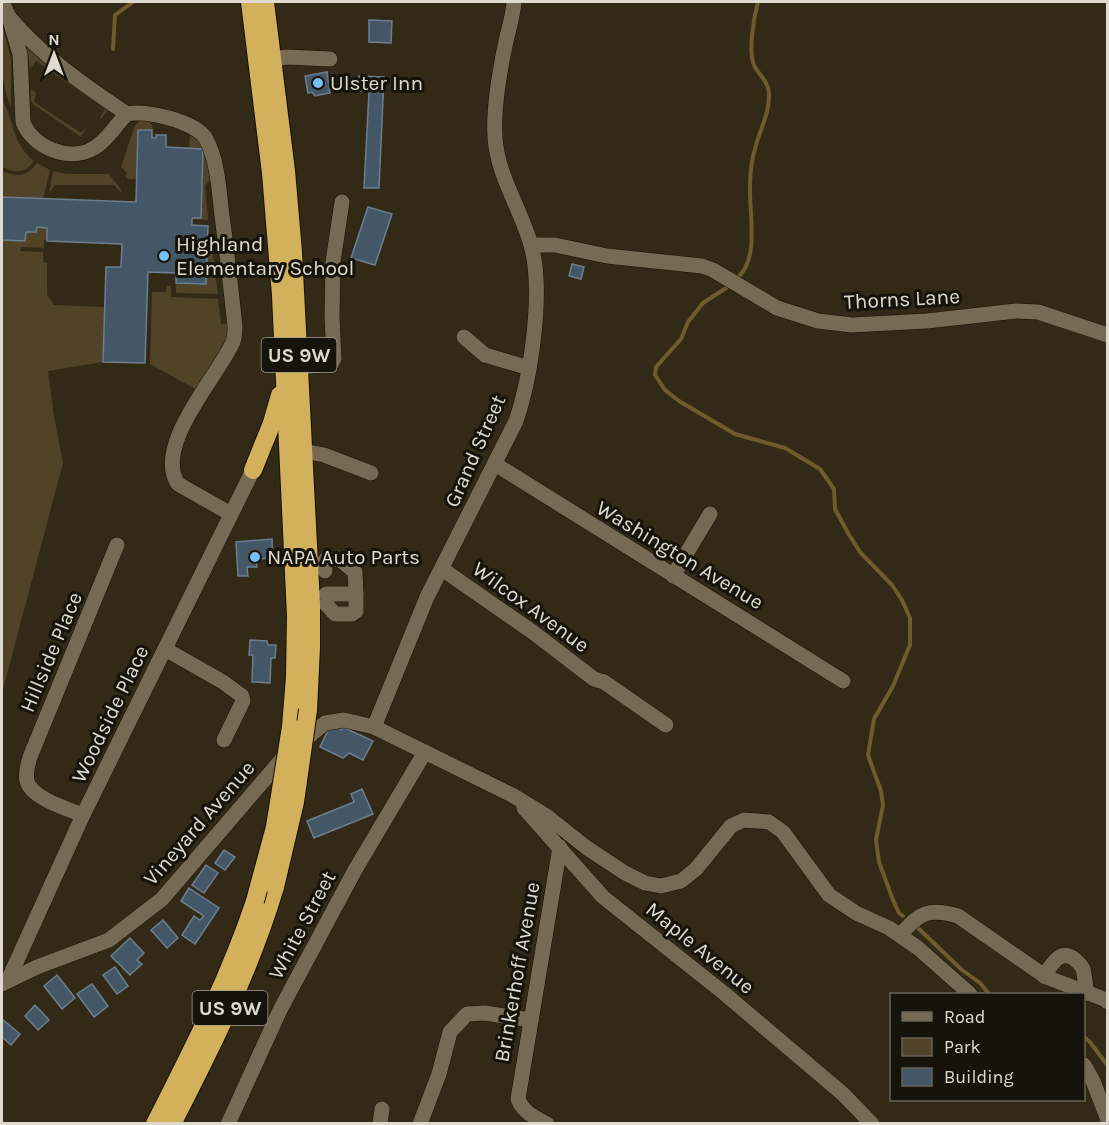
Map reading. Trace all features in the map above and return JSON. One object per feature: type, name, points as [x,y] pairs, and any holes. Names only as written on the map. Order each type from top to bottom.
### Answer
[{"type":"highway","name":"US 9W","points":[[172,1124],[217,1037],[243,979],[259,939],[275,887],[295,802],[308,710],[311,647],[321,600],[250,2]]},
{"type":"highway","name":"US 9W","points":[[155,1124],[216,1002],[241,943],[275,828],[291,727],[296,637],[290,472],[292,363],[290,212],[265,2]]},
{"type":"highway","points":[[253,470],[292,363]]},
{"type":"highway","points":[[253,470],[264,459],[271,458],[278,459],[285,464],[290,472]]},
{"type":"street","points":[[2,2],[20,54],[23,122],[26,130],[46,147],[58,152],[77,154],[93,150],[127,114],[136,112],[152,113],[194,128],[202,132],[207,140],[220,196],[236,326],[233,342],[192,408],[171,465],[172,476],[178,484],[231,514]]},
{"type":"street","name":"Grand Street","points":[[374,727],[427,597],[495,464],[521,406],[529,368],[535,303],[535,263],[531,244],[500,165],[495,138],[497,98],[514,2]]},
{"type":"street","points":[[9,17],[27,39],[59,68],[127,114]]},
{"type":"street","points":[[272,59],[330,58]]},
{"type":"street","points":[[292,363],[331,364],[334,358],[333,262],[342,202]]},
{"type":"street","name":"Thorns Lane","points":[[531,244],[555,245],[607,256],[702,266],[713,270],[777,308],[818,321],[864,325],[1016,311],[1038,312],[1107,335]]},
{"type":"street","points":[[464,337],[485,355],[529,368]]},
{"type":"street","points":[[304,451],[324,455],[371,473]]},
{"type":"street","name":"Washington Avenue","points":[[495,464],[843,681]]},
{"type":"street","name":"Woodside Place","points":[[5,981],[83,815],[253,470]]},
{"type":"street","points":[[673,576],[710,514]]},
{"type":"street","name":"Hillside Place","points":[[83,815],[33,791],[27,782],[26,772],[30,757],[117,544]]},
{"type":"street","points":[[317,571],[325,560],[339,560],[355,572],[357,611],[352,614],[335,614],[321,600]]},
{"type":"street","name":"Wilcox Avenue","points":[[442,569],[534,633],[594,679],[604,682],[666,725]]},
{"type":"street","points":[[165,649],[223,682],[242,696],[243,701],[224,740]]},
{"type":"street","name":"Vineyard Avenue","points":[[5,981],[109,940],[162,899],[283,758],[325,723],[344,720],[374,727],[512,795],[548,817],[593,852],[645,883],[669,885],[681,880],[696,869],[730,826],[744,820],[769,822],[783,832],[829,895],[856,914],[901,935],[969,993]]},
{"type":"street","name":"White Street","points":[[228,1124],[280,1010],[355,870],[425,752]]},
{"type":"street","name":"Maple Avenue","points":[[512,795],[603,897],[734,1002],[843,1094],[873,1124]]},
{"type":"street","name":"Brinkerhoff Avenue","points":[[547,1124],[530,1115],[520,1104],[518,1098],[560,847]]},
{"type":"street","points":[[901,935],[911,921],[922,914],[946,913],[958,916],[1044,976],[1107,1002]]},
{"type":"street","points":[[1044,976],[1056,959],[1060,956],[1068,956],[1075,960],[1083,971],[1087,993]]},
{"type":"street","points":[[420,1124],[439,1074],[450,1032],[467,1014],[531,1020]]},
{"type":"street","points":[[1085,1068],[1093,1081],[1107,1120]]},
{"type":"green space","points":[[2,24],[11,59],[11,107],[3,77]]},
{"type":"green space","points":[[27,45],[110,106],[101,119],[105,109],[36,61],[30,69]]},
{"type":"green space","points":[[31,89],[36,93],[34,102],[81,133],[87,126],[81,137],[33,104]]},
{"type":"green space","points":[[2,99],[21,147],[34,161],[23,170],[15,171],[2,167]]},
{"type":"green space","points":[[141,120],[148,121],[152,125],[154,138],[152,138],[152,130],[138,130],[137,179],[128,179],[125,176],[127,173],[121,167],[135,125]]},
{"type":"green space","points":[[190,134],[201,141],[212,177],[205,186],[208,220],[192,219],[201,218],[203,149],[189,148]]},
{"type":"green space","points":[[37,163],[50,170],[43,199],[2,197],[2,171],[21,174],[29,171]]},
{"type":"green space","points":[[53,171],[67,174],[109,174],[122,191],[114,185],[55,185],[49,193]]},
{"type":"green space","points":[[37,227],[47,228],[44,248],[21,247],[20,251],[43,252],[43,262],[47,263],[47,295],[54,305],[105,307],[103,362],[48,371],[63,463],[2,693],[2,240],[25,241],[26,232],[36,232]]},
{"type":"green space","points":[[207,238],[211,238],[218,294],[176,293],[176,283],[206,284]]},
{"type":"green space","points":[[167,286],[171,286],[171,297],[218,299],[221,324],[228,324],[227,340],[197,390],[150,364],[152,292],[166,292]]},
{"type":"building","points":[[369,20],[392,21],[391,43],[369,42]]},
{"type":"building","points":[[327,72],[330,93],[315,96],[312,92],[308,93],[305,76]]},
{"type":"building","points":[[359,76],[384,77],[379,188],[364,188],[369,92],[359,91]]},
{"type":"building","name":"Highland Elementary School","points":[[138,130],[152,130],[152,138],[156,138],[156,135],[166,135],[166,147],[203,149],[201,218],[192,218],[192,225],[208,226],[206,284],[176,283],[176,273],[148,272],[145,363],[103,362],[106,267],[121,267],[122,244],[47,241],[47,228],[37,227],[36,232],[26,232],[25,241],[2,240],[2,197],[136,202]]},
{"type":"building","points":[[368,207],[392,214],[375,265],[351,258]]},
{"type":"building","points":[[572,264],[584,267],[581,279],[569,276]]},
{"type":"building","name":"NAPA Auto Parts","points":[[272,539],[273,558],[256,559],[257,567],[247,567],[248,576],[238,576],[236,542]]},
{"type":"building","points":[[250,640],[267,641],[268,645],[276,645],[275,658],[271,658],[270,683],[252,682],[253,655],[249,655]]},
{"type":"building","points":[[331,724],[373,741],[363,760],[349,753],[343,758],[320,747]]},
{"type":"building","points":[[362,789],[373,814],[314,838],[307,821],[354,802],[351,794]]},
{"type":"building","points":[[224,850],[235,857],[225,870],[215,863]]},
{"type":"building","points":[[206,865],[218,873],[204,893],[192,885]]},
{"type":"building","points":[[189,888],[219,908],[195,944],[182,935],[194,916],[200,920],[204,916],[181,901]]},
{"type":"building","points":[[163,920],[178,938],[167,948],[151,930]]},
{"type":"building","points":[[130,938],[144,953],[137,960],[142,964],[130,975],[111,956]]},
{"type":"building","points":[[115,967],[128,986],[117,994],[103,975]]},
{"type":"building","points":[[57,975],[75,998],[62,1009],[44,986]]},
{"type":"building","points":[[92,984],[108,1006],[94,1017],[77,994]]},
{"type":"building","points":[[35,1005],[49,1020],[38,1030],[25,1016]]},
{"type":"building","points":[[2,1019],[20,1034],[11,1045],[2,1037]]},
{"type":"waterway","points":[[113,49],[115,15],[133,2]]},
{"type":"waterway","points":[[740,275],[746,267],[751,245],[752,160],[769,100],[767,85],[752,59],[752,34],[758,2]]},
{"type":"waterway","points":[[726,288],[703,303],[688,322],[681,339],[656,367],[655,375],[665,390],[679,401],[735,434],[785,448],[820,469],[834,489],[835,509],[848,533],[860,552],[892,585],[902,600],[910,618],[910,645],[893,686],[874,719],[868,755],[881,791],[883,805],[876,840],[879,862],[893,900],[899,913],[903,916]]},
{"type":"waterway","points":[[918,928],[988,993]]},
{"type":"waterway","points":[[1085,1038],[1108,1066]]},
{"type":"place","name":"Ulster Inn","points":[[318,83]]},
{"type":"place","name":"Highland Elementary School","points":[[164,256]]},
{"type":"place","name":"NAPA Auto Parts","points":[[255,557]]}]
